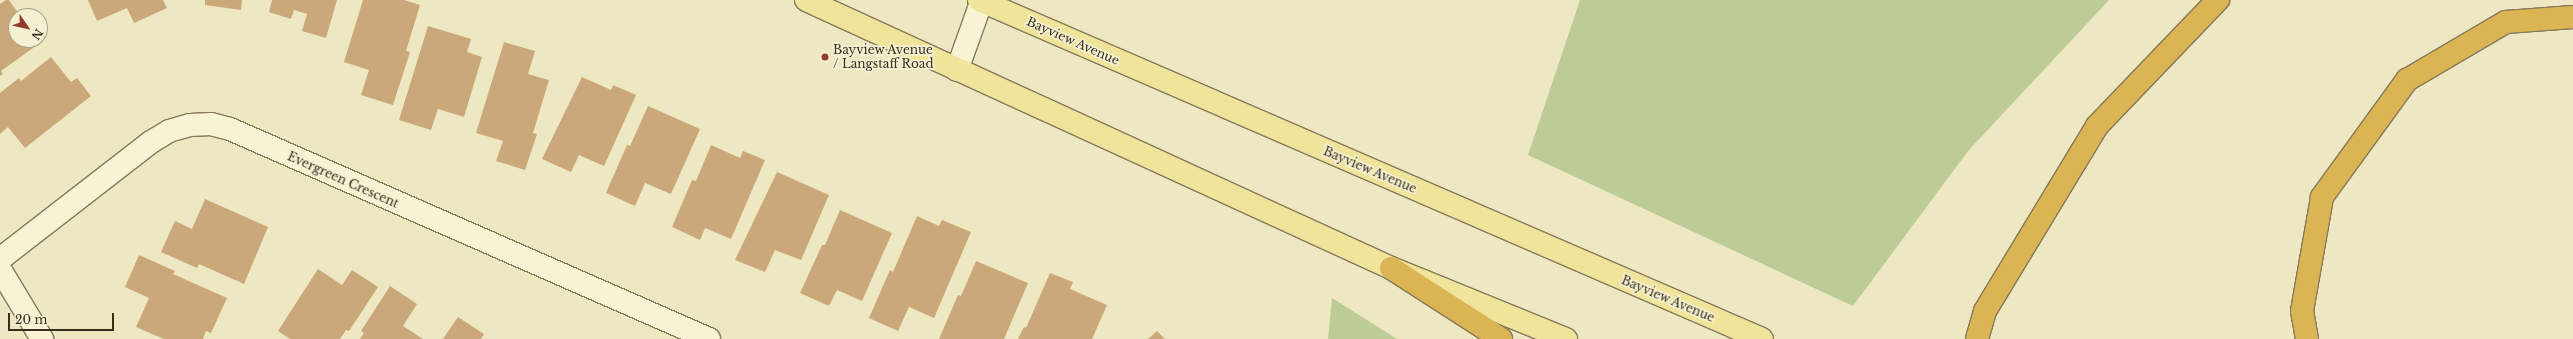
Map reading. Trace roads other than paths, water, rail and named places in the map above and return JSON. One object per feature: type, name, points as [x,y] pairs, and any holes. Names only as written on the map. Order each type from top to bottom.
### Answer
[{"type":"highway","points":[[1977,339],[1986,311],[2097,126],[2218,0]]},
{"type":"highway","points":[[2307,339],[2302,311],[2322,196],[2407,80],[2506,22],[2573,17]]},
{"type":"highway","points":[[1391,268],[1500,339]]},
{"type":"main road","points":[[806,0],[1391,268],[1566,339]]},
{"type":"main road","name":"Bayview Avenue","points":[[982,0],[1762,339]]},
{"type":"street","points":[[957,70],[982,0]]},
{"type":"street","name":"Evergreen Crescent","points":[[0,259],[151,142],[169,131],[183,127],[211,124],[230,129],[709,339]]},
{"type":"street","points":[[0,269],[42,339]]},
{"type":"place","name":"Bayview Avenue / Langstaff Road","points":[[825,57]]}]
